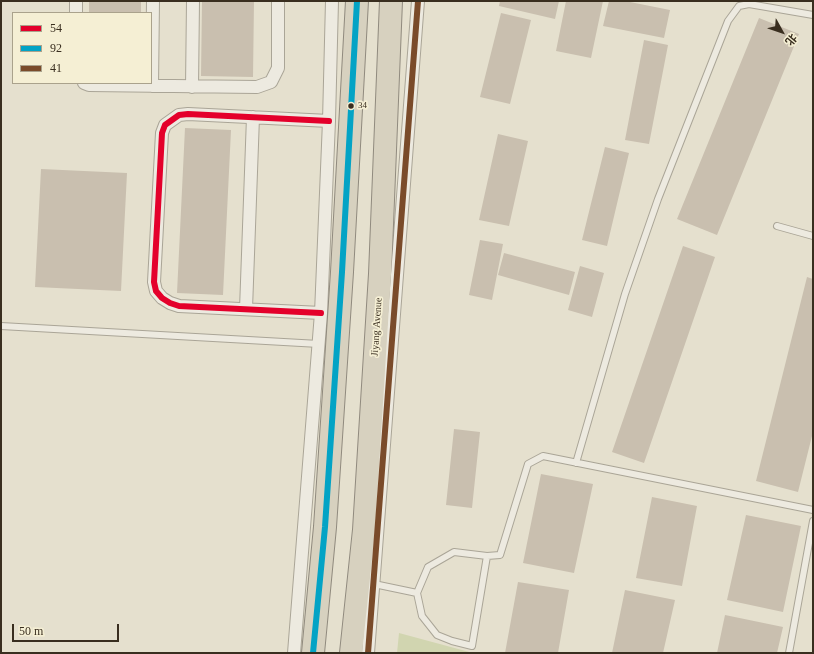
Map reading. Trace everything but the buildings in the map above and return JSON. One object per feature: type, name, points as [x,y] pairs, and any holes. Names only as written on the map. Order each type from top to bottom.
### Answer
[{"type":"highway","points":[[313,653],[325,527],[342,272],[356,1]]},
{"type":"highway","name":"Jiyang Avenue","points":[[351,653],[364,530],[380,274],[391,1]]},
{"type":"street","points":[[76,1],[76,12]]},
{"type":"street","points":[[152,86],[153,1]]},
{"type":"street","points":[[192,1],[192,87]]},
{"type":"street","points":[[86,84],[257,87],[271,82],[278,68],[278,1]]},
{"type":"street","points":[[294,653],[319,344],[329,121],[332,1]]},
{"type":"street","points":[[368,653],[418,1]]},
{"type":"street","points":[[320,313],[179,306],[170,303],[156,291],[154,282],[162,133],[165,125],[179,115],[329,121]]},
{"type":"street","points":[[246,309],[253,117]]},
{"type":"lane","points":[[576,463],[628,287],[658,200],[728,21],[739,6],[749,4],[813,15]]},
{"type":"lane","points":[[777,226],[813,236]]},
{"type":"lane","points":[[1,326],[319,344]]},
{"type":"lane","points":[[487,556],[472,646],[452,641],[437,635],[422,616],[417,593],[428,567],[454,552],[487,556],[500,555],[528,464],[543,456],[813,510]]},
{"type":"lane","points":[[789,653],[813,521]]},
{"type":"lane","points":[[374,584],[417,593]]},
{"type":"green space","points":[[399,633],[473,653],[397,653]]},
{"type":"transit line","name":"92","points":[[313,653],[325,527],[342,272],[357,1]]},
{"type":"transit line","name":"41","points":[[368,653],[418,1]]},
{"type":"transit line","name":"54","points":[[321,313],[179,306],[162,298],[156,291],[154,282],[162,133],[165,125],[179,115],[188,114],[329,121]]},
{"type":"place","name":"34","points":[[351,106]]}]
